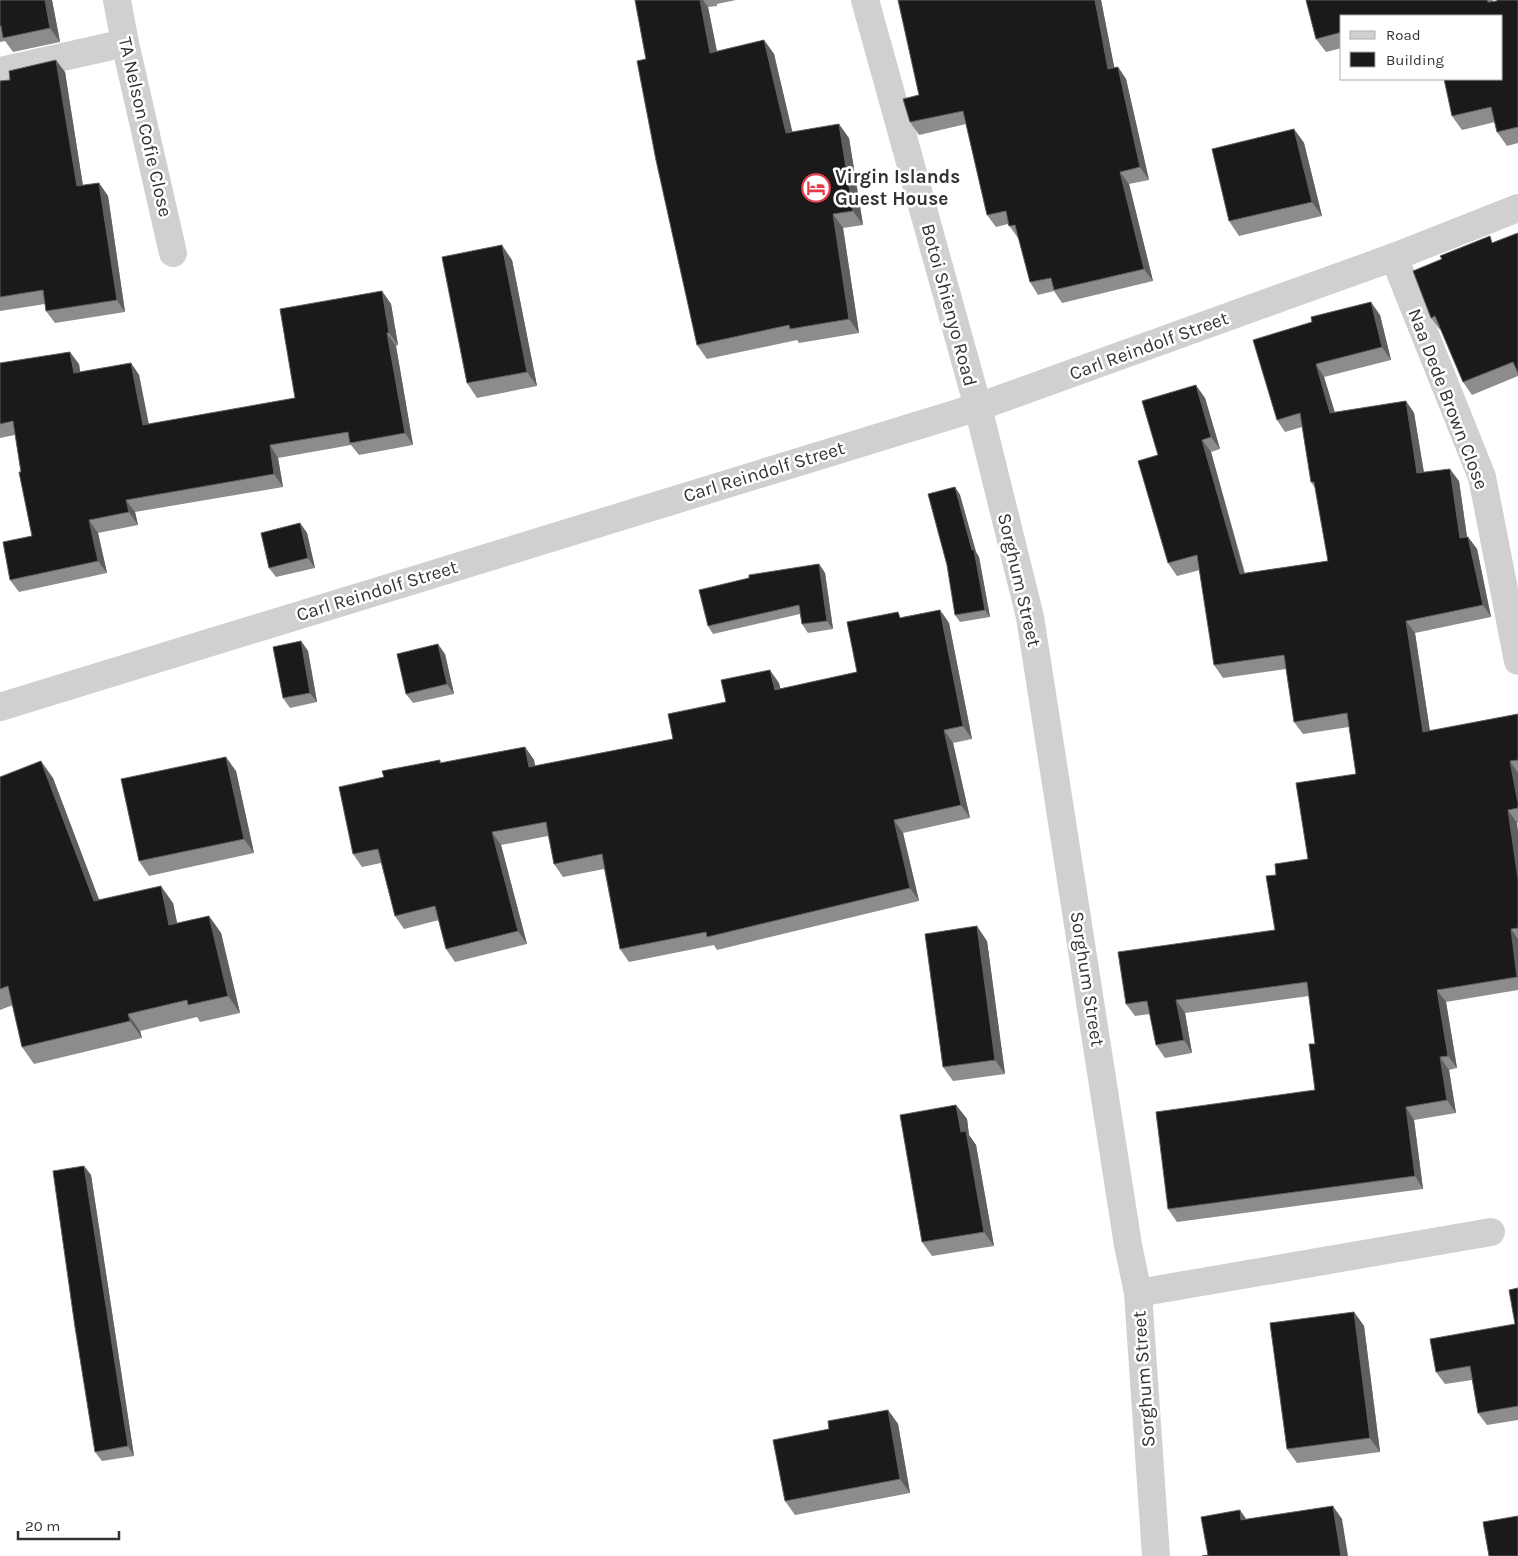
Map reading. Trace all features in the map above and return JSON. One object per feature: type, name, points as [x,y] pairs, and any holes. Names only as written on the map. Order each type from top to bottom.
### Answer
[{"type":"street","name":"TA Nelson Cofie Close","points":[[117,0],[173,253]]},
{"type":"street","name":"Botoi Shienyo Road","points":[[865,0],[978,407]]},
{"type":"street","points":[[0,71],[125,43]]},
{"type":"street","name":"Carl Reindolf Street","points":[[0,707],[978,407],[1394,257],[1518,208]]},
{"type":"street","name":"Naa Dede Brown Close","points":[[1394,257],[1482,477],[1518,661]]},
{"type":"street","name":"Sorghum Street","points":[[978,407],[1030,617],[1128,1245],[1138,1293],[1156,1556]]},
{"type":"street","points":[[1138,1293],[1492,1232]]},
{"type":"building","points":[[0,0],[45,0],[50,28],[3,38],[0,26]]},
{"type":"building","points":[[635,0],[700,0],[710,53],[764,40],[786,133],[839,124],[853,211],[833,214],[849,319],[790,329],[789,325],[697,345],[656,160],[637,61],[646,59]]},
{"type":"building","points":[[898,0],[1095,0],[1108,69],[1118,67],[1140,167],[1120,172],[1144,269],[1054,290],[1051,278],[1030,282],[1015,225],[1009,226],[1006,211],[987,215],[963,111],[910,122],[903,99],[919,95]]},
{"type":"building","points":[[1306,0],[1487,0],[1488,2],[1518,0],[1518,127],[1497,132],[1491,107],[1452,116],[1444,80],[1503,80],[1503,15],[1340,15],[1340,33],[1316,39]]},
{"type":"building","points":[[56,60],[77,186],[99,183],[117,300],[46,311],[43,290],[0,297],[0,81],[10,80],[9,71]]},
{"type":"building","points":[[1294,129],[1312,202],[1229,221],[1212,149]]},
{"type":"building","points":[[1518,233],[1518,373],[1513,362],[1463,382],[1435,316],[1431,318],[1413,271],[1442,259],[1440,256],[1490,236],[1492,243]]},
{"type":"building","points":[[502,245],[527,372],[467,383],[442,257]]},
{"type":"building","points":[[382,291],[389,333],[387,333],[405,433],[350,443],[348,432],[270,445],[274,474],[126,500],[129,512],[89,520],[98,561],[10,580],[3,542],[32,536],[19,472],[21,472],[13,421],[0,424],[0,363],[70,352],[74,373],[131,363],[143,425],[295,398],[280,309]]},
{"type":"building","points":[[1371,302],[1382,347],[1316,364],[1330,413],[1406,401],[1417,473],[1450,469],[1460,538],[1468,537],[1483,605],[1406,621],[1423,732],[1518,714],[1518,760],[1510,761],[1518,808],[1508,810],[1518,879],[1518,928],[1511,929],[1517,977],[1437,990],[1448,1056],[1440,1057],[1447,1100],[1406,1107],[1415,1176],[1168,1209],[1156,1112],[1315,1090],[1309,1044],[1315,1044],[1307,982],[1176,1000],[1184,1040],[1156,1045],[1147,1001],[1126,1004],[1118,952],[1275,930],[1266,876],[1276,875],[1275,864],[1308,859],[1296,783],[1356,774],[1347,713],[1294,722],[1284,655],[1214,665],[1197,555],[1168,563],[1138,461],[1158,455],[1142,401],[1196,385],[1211,437],[1202,440],[1240,574],[1328,561],[1314,482],[1311,482],[1300,413],[1277,420],[1253,340],[1312,322],[1311,317]]},
{"type":"building","points":[[955,487],[972,550],[974,550],[985,610],[955,615],[947,565],[928,494]]},
{"type":"building","points":[[300,523],[308,558],[269,568],[261,533]]},
{"type":"building","points":[[819,564],[827,621],[802,624],[799,605],[708,626],[699,590],[749,578],[749,575]]},
{"type":"building","points":[[940,610],[963,726],[944,730],[961,805],[894,820],[910,888],[707,937],[706,932],[620,949],[602,854],[554,864],[546,822],[492,832],[518,931],[446,949],[435,906],[395,916],[378,849],[353,854],[339,787],[384,777],[382,771],[440,760],[440,763],[525,747],[529,767],[673,739],[668,714],[726,702],[721,680],[770,670],[775,690],[857,672],[847,622],[898,612],[900,618]]},
{"type":"building","points":[[301,641],[310,693],[283,698],[273,647]]},
{"type":"building","points":[[438,644],[447,684],[406,694],[397,654]]},
{"type":"building","points":[[226,757],[244,839],[139,861],[121,779]]},
{"type":"building","points":[[41,761],[94,901],[161,886],[169,925],[209,916],[228,996],[188,1005],[187,1000],[128,1014],[130,1021],[22,1047],[8,986],[0,989],[0,777]]},
{"type":"building","points":[[977,926],[995,1060],[943,1067],[925,934]]},
{"type":"building","points":[[956,1105],[961,1132],[966,1131],[984,1232],[922,1242],[900,1115]]},
{"type":"building","points":[[84,1166],[128,1446],[95,1452],[53,1171]]},
{"type":"building","points":[[1518,1288],[1518,1406],[1478,1413],[1470,1366],[1436,1372],[1430,1339],[1515,1324],[1509,1290]]},
{"type":"building","points":[[1354,1312],[1370,1438],[1287,1449],[1270,1323]]},
{"type":"building","points":[[888,1410],[900,1479],[785,1501],[773,1440],[829,1429],[828,1421]]},
{"type":"building","points":[[1333,1506],[1341,1556],[1202,1556],[1208,1555],[1201,1517],[1240,1510],[1241,1520]]},
{"type":"building","points":[[1518,1516],[1518,1556],[1489,1556],[1483,1522]]},
{"type":"place","name":"Virgin Islands Guest House","points":[[816,188]]}]
